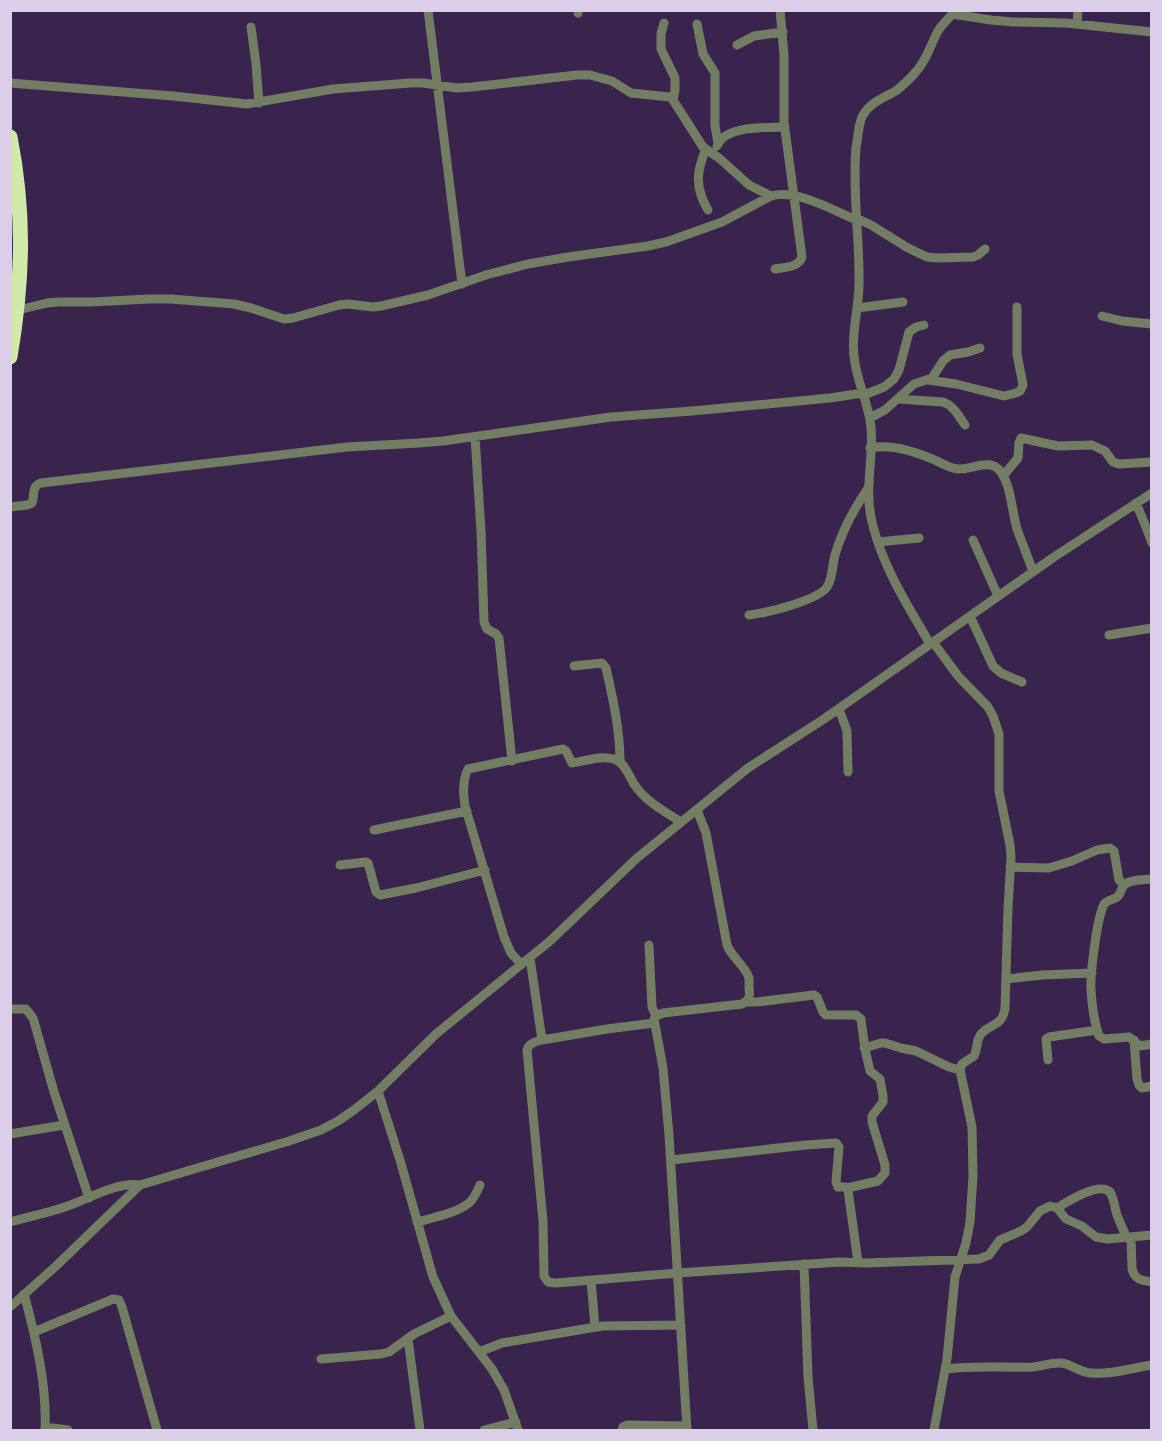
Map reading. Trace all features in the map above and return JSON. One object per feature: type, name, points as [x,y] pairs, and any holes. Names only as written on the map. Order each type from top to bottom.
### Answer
[{"type":"highway","points":[[10,137],[20,199],[22,240],[18,310],[10,357]]},
{"type":"street","points":[[428,10],[462,284]]},
{"type":"street","points":[[774,269],[796,265],[802,260],[783,111],[783,32],[780,10]]},
{"type":"street","points":[[1077,24],[1078,10]]},
{"type":"street","points":[[934,1431],[945,1369],[953,1286],[970,1222],[973,1176],[972,1127],[960,1070],[962,1064],[974,1056],[981,1033],[1004,1017],[1010,845],[999,791],[1000,746],[996,724],[988,707],[931,643],[900,594],[885,562],[870,515],[868,488],[870,418],[857,374],[853,350],[859,261],[854,184],[858,136],[862,116],[873,104],[897,89],[914,74],[922,64],[938,32],[954,12],[1002,21],[1077,24],[1152,32]]},
{"type":"street","points":[[664,23],[661,49],[675,78],[673,100]]},
{"type":"street","points":[[697,24],[703,54],[715,74],[715,126],[718,143],[715,154]]},
{"type":"street","points":[[251,27],[259,103]]},
{"type":"street","points":[[737,45],[754,36],[783,32]]},
{"type":"street","points":[[10,83],[247,104],[333,89],[410,83],[457,88],[584,75],[612,81],[631,93],[670,97],[706,149],[715,154],[742,180],[771,196]]},
{"type":"street","points":[[718,143],[725,136],[741,130],[785,126]]},
{"type":"street","points":[[706,149],[700,164],[699,194],[708,210]]},
{"type":"street","points":[[18,310],[58,302],[171,299],[234,304],[289,319],[339,305],[373,307],[393,304],[528,264],[666,242],[723,222],[771,196],[783,194],[794,195],[872,225],[927,257],[974,257],[985,249]]},
{"type":"street","points":[[857,308],[903,302]]},
{"type":"street","points":[[928,380],[1005,396],[1020,391],[1023,385],[1017,354],[1017,307]]},
{"type":"street","points":[[1102,316],[1152,324]]},
{"type":"street","points":[[10,507],[32,503],[34,488],[41,483],[320,450],[419,443],[611,417],[863,394],[884,387],[894,379],[899,370],[909,332],[924,325]]},
{"type":"street","points":[[870,418],[885,410],[914,384],[928,380],[946,357],[980,348]]},
{"type":"street","points":[[898,399],[949,404],[965,425]]},
{"type":"street","points":[[476,436],[484,622],[487,629],[499,638],[512,761]]},
{"type":"street","points":[[1004,476],[1018,458],[1019,440],[1024,438],[1058,446],[1092,445],[1105,451],[1113,462],[1119,464],[1152,462]]},
{"type":"street","points":[[870,448],[893,446],[927,456],[957,469],[991,465],[999,469],[1006,482],[1018,530],[1033,572]]},
{"type":"street","points":[[749,615],[782,609],[826,589],[844,531],[868,488]]},
{"type":"street","points":[[10,1222],[63,1208],[105,1191],[126,1185],[142,1184],[265,1149],[321,1130],[339,1121],[378,1091],[436,1034],[550,941],[637,858],[748,768],[838,709],[998,596],[1152,493]]},
{"type":"street","points":[[1136,503],[1148,522],[1152,543]]},
{"type":"street","points":[[878,542],[919,538]]},
{"type":"street","points":[[973,540],[998,596]]},
{"type":"street","points":[[970,616],[993,666],[1001,673],[1022,682]]},
{"type":"street","points":[[1108,635],[1152,628]]},
{"type":"street","points":[[573,666],[603,663],[606,668],[620,743],[620,762]]},
{"type":"street","points":[[838,709],[847,731],[848,772]]},
{"type":"street","points":[[521,964],[508,947],[467,811],[463,790],[468,769],[564,749],[572,763],[595,758],[615,759],[620,762],[647,800],[681,822]]},
{"type":"street","points":[[697,810],[706,833],[727,945],[748,978],[750,996],[747,1002]]},
{"type":"street","points":[[374,830],[467,811]]},
{"type":"street","points":[[1010,867],[1049,868],[1097,850],[1110,848],[1114,851],[1118,876],[1124,885]]},
{"type":"street","points":[[340,865],[366,862],[376,892],[380,895],[484,870]]},
{"type":"street","points":[[1152,879],[1133,881],[1124,885],[1119,896],[1108,901],[1104,906],[1097,929],[1091,992],[1099,1036],[1104,1039],[1125,1037],[1134,1040],[1140,1046],[1152,1044]]},
{"type":"street","points":[[622,1431],[625,1426],[687,1428],[671,1160],[663,1068],[652,1006],[649,945]]},
{"type":"street","points":[[530,958],[542,1040]]},
{"type":"street","points":[[1006,979],[1092,973]]},
{"type":"street","points":[[671,1160],[806,1144],[837,1143],[839,1147],[836,1182],[838,1187],[847,1188],[878,1181],[885,1173],[885,1165],[872,1116],[882,1105],[883,1096],[880,1079],[870,1071],[864,1048],[862,1021],[855,1015],[826,1015],[816,996],[663,1013],[655,1020],[530,1044],[526,1050],[543,1221],[546,1280],[551,1283],[804,1264],[979,1258],[989,1255],[1000,1240],[1022,1231],[1040,1211],[1050,1206],[1057,1208],[1066,1219],[1078,1224],[1096,1237],[1108,1239],[1152,1235]]},
{"type":"street","points":[[10,1009],[26,1009],[33,1018],[88,1198]]},
{"type":"street","points":[[1048,1060],[1046,1039],[1049,1037],[1097,1030]]},
{"type":"street","points":[[1134,1040],[1139,1085],[1142,1088],[1152,1086]]},
{"type":"street","points":[[864,1048],[885,1043],[916,1051],[960,1070]]},
{"type":"street","points":[[378,1091],[433,1277],[451,1316],[480,1352],[504,1390],[517,1426],[484,1431]]},
{"type":"street","points":[[10,1134],[64,1125]]},
{"type":"street","points":[[10,1307],[142,1184]]},
{"type":"street","points":[[417,1222],[465,1206],[471,1201],[480,1185]]},
{"type":"street","points":[[847,1188],[858,1262]]},
{"type":"street","points":[[1057,1208],[1088,1191],[1108,1190],[1129,1238],[1133,1274],[1141,1280],[1152,1282]]},
{"type":"street","points":[[804,1264],[808,1377],[813,1431]]},
{"type":"street","points":[[591,1280],[595,1327]]},
{"type":"street","points":[[24,1294],[34,1332],[44,1396],[45,1429],[68,1431]]},
{"type":"street","points":[[34,1332],[113,1299],[118,1300],[158,1431]]},
{"type":"street","points":[[321,1359],[389,1352],[427,1326],[451,1316]]},
{"type":"street","points":[[480,1352],[514,1340],[595,1327],[681,1325]]},
{"type":"street","points":[[408,1339],[420,1431]]},
{"type":"street","points":[[945,1369],[974,1366],[1034,1367],[1060,1363],[1092,1374],[1152,1365]]}]
